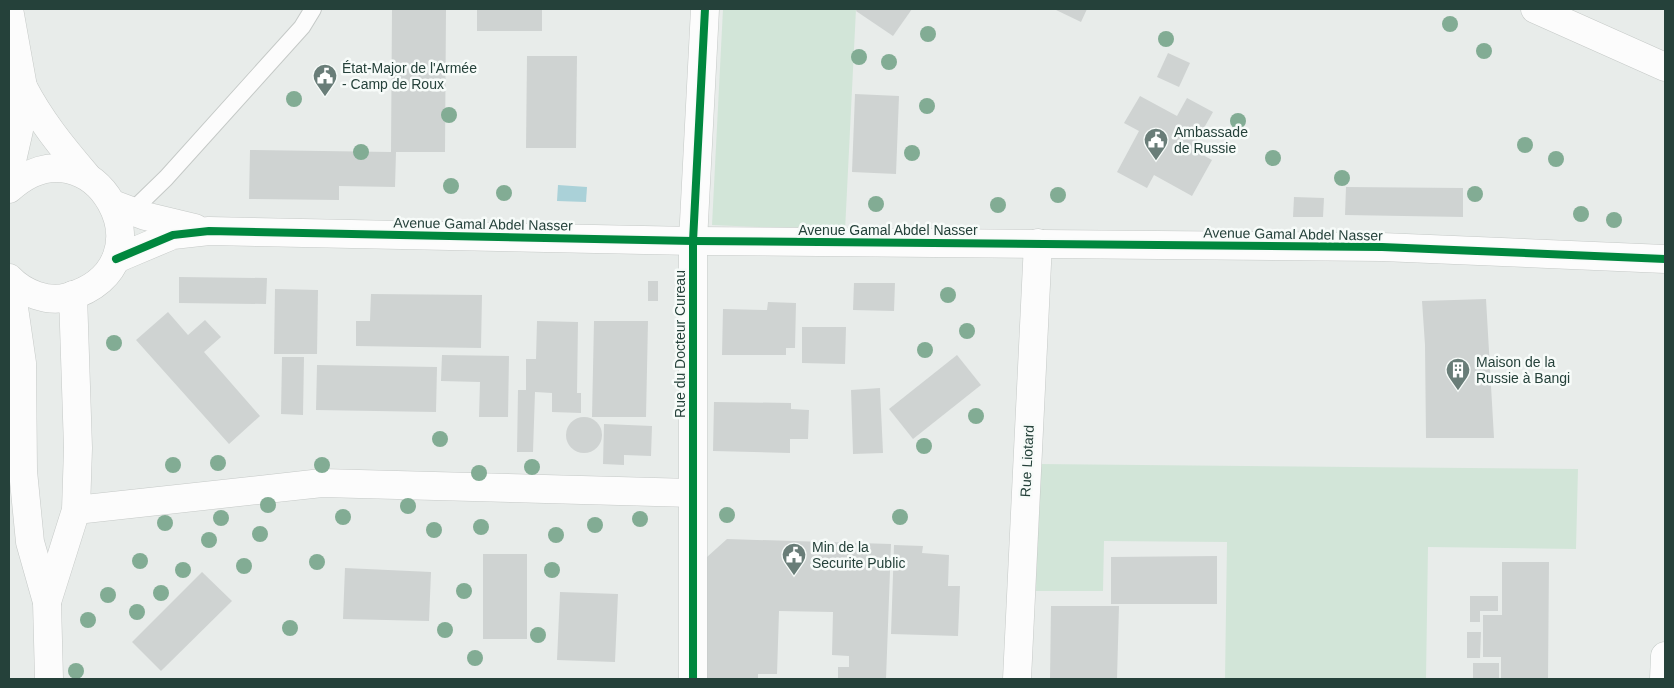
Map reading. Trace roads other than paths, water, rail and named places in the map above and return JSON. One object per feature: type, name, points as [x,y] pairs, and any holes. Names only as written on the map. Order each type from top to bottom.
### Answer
[{"type":"street","points":[[9,9],[23,87],[19,130],[9,174]]},
{"type":"street","name":"Rue du Docteur Cureau","points":[[693,679],[693,241],[705,9]]},
{"type":"street","points":[[1535,9],[1665,67]]},
{"type":"street","points":[[9,279],[26,292],[45,298],[64,298],[82,293],[102,279],[116,259],[121,242],[120,224],[122,208],[86,175],[57,142],[34,108],[23,87]]},
{"type":"street","points":[[9,189],[26,176],[41,170],[72,170],[86,175]]},
{"type":"street","name":"Avenue Gamal Abdel Nasser","points":[[122,208],[209,231]]},
{"type":"street","name":"Avenue Gamal Abdel Nasser","points":[[116,259],[173,234],[209,231],[693,241],[1382,247],[1665,259]]},
{"type":"street","name":"Rue Liotard","points":[[1017,679],[1038,244]]},
{"type":"street","points":[[9,279],[22,363],[23,471],[30,542],[47,602],[49,679]]},
{"type":"street","points":[[47,602],[76,510],[78,448],[73,295]]},
{"type":"street","points":[[76,510],[322,483],[692,493]]},
{"type":"street","points":[[1664,679],[1665,656]]},
{"type":"lane","points":[[122,208],[166,178],[302,27],[313,9]]},
{"type":"water","points":[[558,185],[587,187],[586,202],[557,201]]},
{"type":"place","name":"État-Major de l'Armée - Camp de Roux","points":[[325,97]]},
{"type":"place","name":"Ambassade de Russie","points":[[1156,161]]},
{"type":"place","name":"Maison de la Russie à Bangi","points":[[1458,391]]},
{"type":"place","name":"Min de la Securite Public","points":[[794,576]]}]
